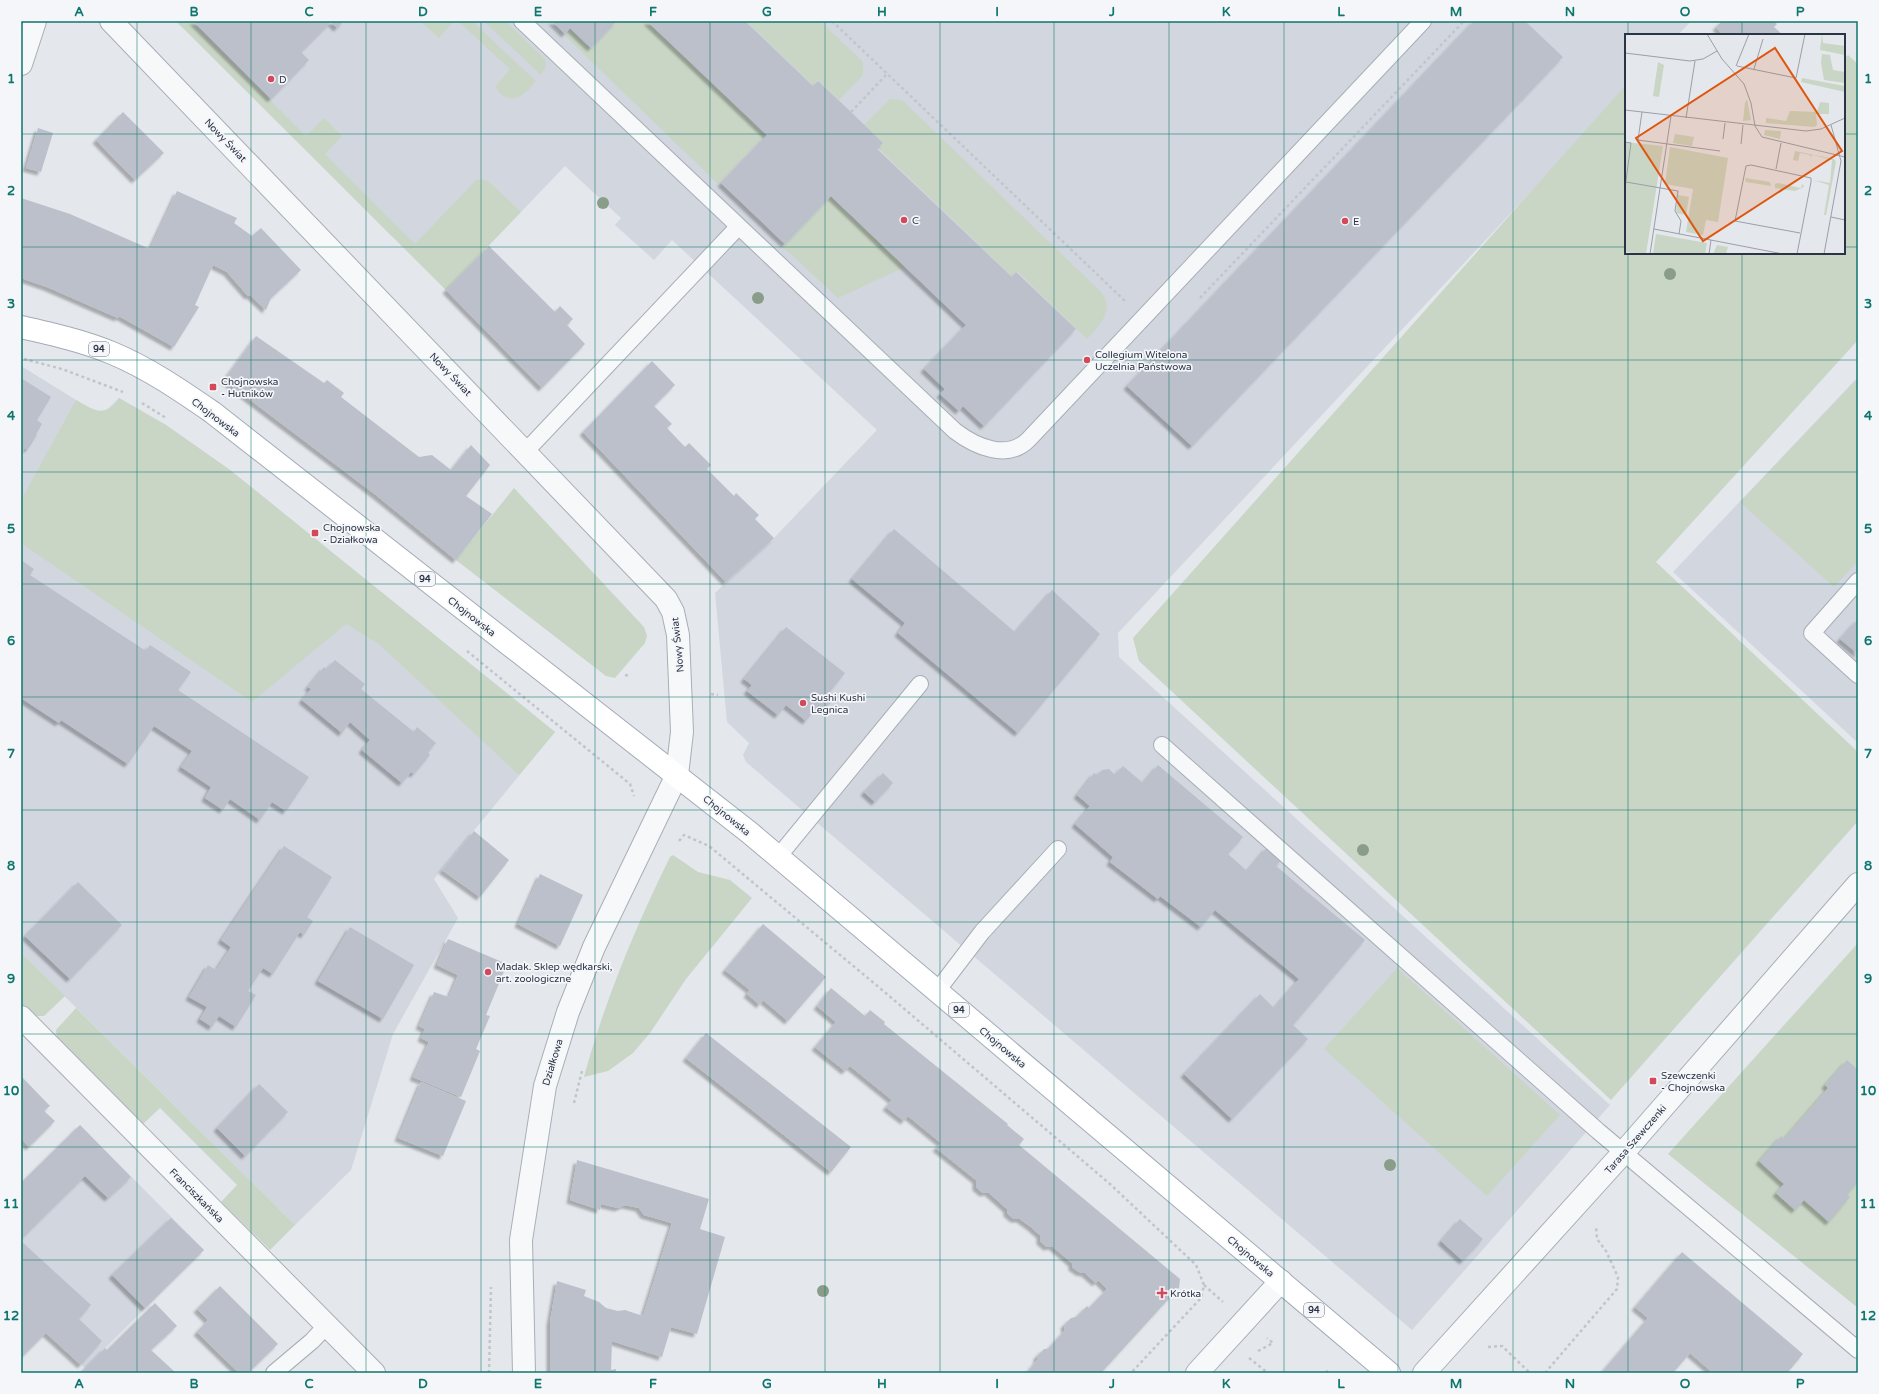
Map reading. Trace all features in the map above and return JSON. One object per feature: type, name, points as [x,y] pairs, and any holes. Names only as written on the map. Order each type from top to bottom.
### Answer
[{"type":"main road","name":"Chojnowska","points":[[21,327],[63,337],[112,353],[172,385],[212,412],[571,695],[677,775],[778,857],[1389,1373]]},
{"type":"street","points":[[21,64],[35,21]]},
{"type":"street","name":"Nowy Świat","points":[[111,21],[526,451],[671,607],[678,635],[681,687],[682,732],[677,775]]},
{"type":"street","name":"Działkowa","points":[[524,1373],[521,1240],[545,1086],[568,1012],[594,947],[677,775]]},
{"type":"street","name":"Tarasa Szewczenki","points":[[1424,1373],[1623,1153],[1858,884]]},
{"type":"street","name":"Franciszkańska","points":[[21,1017],[374,1373]]},
{"type":"street","points":[[1198,1373],[1281,1281]]},
{"type":"lane","points":[[522,21],[955,431],[973,444],[989,449],[1011,449],[1026,442],[1423,21]]},
{"type":"lane","points":[[526,451],[738,227]]},
{"type":"lane","points":[[1858,581],[1812,633],[1858,674]]},
{"type":"lane","points":[[778,857],[920,684]]},
{"type":"lane","points":[[1162,745],[1623,1153],[1858,1350]]},
{"type":"lane","points":[[937,991],[982,932],[1058,849]]},
{"type":"lane","points":[[274,1373],[312,1341],[326,1326]]},
{"type":"path","points":[[832,21],[1143,318]]},
{"type":"path","points":[[1197,302],[1464,21]]},
{"type":"path","points":[[851,112],[888,74]]},
{"type":"path","points":[[21,359],[62,369],[128,394]]},
{"type":"path","points":[[141,402],[167,419]]},
{"type":"path","points":[[465,649],[630,784],[635,801]]},
{"type":"path","points":[[625,675],[631,676]]},
{"type":"path","points":[[710,694],[718,695]]},
{"type":"path","points":[[676,845],[684,834],[709,846],[881,989],[1110,1184],[1196,1265],[1204,1285],[1224,1303]]},
{"type":"path","points":[[573,1105],[583,1068]]},
{"type":"path","points":[[1545,1373],[1617,1289],[1618,1278],[1606,1251],[1597,1240],[1596,1226]]},
{"type":"path","points":[[1131,1373],[1201,1298],[1204,1285]]},
{"type":"path","points":[[1483,1350],[1495,1345],[1502,1346],[1530,1373]]},
{"type":"path","points":[[1248,1357],[1268,1373]]},
{"type":"path","points":[[1326,1373],[1329,1369]]},
{"type":"shaded area","points":[[176,21],[1691,21],[1679,34],[1625,34],[1625,91],[1118,633],[1119,657],[1610,1105],[1412,1330],[746,762],[743,755],[749,743],[727,722],[715,593],[774,538],[877,430],[672,240],[654,260],[615,225],[621,218],[565,166],[446,290]]},
{"type":"shaded area","points":[[21,366],[94,411],[104,411],[119,398],[166,425],[230,470],[555,732],[434,879],[458,918],[393,1034],[351,1170],[295,1225],[21,953]]},
{"type":"shaded area","points":[[1858,377],[1858,743],[1673,572]]},
{"type":"shaded area","points":[[80,1125],[204,1250],[85,1368],[21,1310],[21,1183]]},
{"type":"green space","points":[[176,21],[191,21],[306,136],[324,118],[342,136],[325,154],[415,244],[476,180],[480,179],[488,181],[521,212],[446,290]]},
{"type":"green space","points":[[420,21],[454,21],[439,38]]},
{"type":"green space","points":[[458,21],[472,21],[536,81],[526,92],[518,97],[509,98],[501,94],[496,86],[510,69]]},
{"type":"green space","points":[[484,21],[505,21],[545,59],[546,66],[541,75]]},
{"type":"green space","points":[[618,21],[647,21],[765,135],[718,184],[564,35],[570,29],[591,49]]},
{"type":"green space","points":[[746,21],[820,21],[863,62],[863,75],[839,100],[818,80],[813,85]]},
{"type":"green space","points":[[1848,55],[1858,64],[1858,340],[1656,562],[1858,752],[1858,821],[1611,1100],[1139,661],[1133,638],[1625,86],[1625,254],[1845,254],[1845,58]]},
{"type":"green space","points":[[890,99],[902,100],[1102,293],[1107,306],[1106,312],[1097,329],[1087,339],[1017,271],[1012,276],[878,148],[883,143],[864,125]]},
{"type":"green space","points":[[831,197],[905,267],[838,298],[783,247]]},
{"type":"green space","points":[[1858,378],[1858,561],[1834,587],[1740,502]]},
{"type":"green space","points":[[119,398],[166,425],[230,470],[555,732],[519,775],[379,644],[346,624],[252,702],[21,543],[21,500],[76,400],[99,411],[108,409],[114,405]]},
{"type":"green space","points":[[514,488],[644,627],[647,636],[645,643],[615,678],[606,676],[456,560]]},
{"type":"green space","points":[[673,855],[698,872],[730,880],[752,898],[686,979],[650,1033],[633,1053],[608,1071],[584,1077],[611,992],[657,884],[670,857]]},
{"type":"green space","points":[[1858,943],[1858,1308],[1668,1154]]},
{"type":"green space","points":[[21,953],[65,996],[44,1016],[33,1016],[21,1004]]},
{"type":"green space","points":[[1397,968],[1560,1115],[1487,1196],[1324,1049]]},
{"type":"green space","points":[[76,1008],[295,1225],[270,1250],[221,1202],[237,1185],[160,1108],[143,1124],[57,1039],[56,1030]]},
{"type":"building","name":"D","points":[[193,21],[344,21],[337,28],[331,22],[301,52],[309,60],[271,99]]},
{"type":"building","points":[[552,21],[617,21],[591,48],[570,28],[565,34]]},
{"type":"building","name":"C","points":[[647,21],[745,21],[813,86],[818,81],[883,143],[877,149],[1012,277],[1016,272],[1076,329],[984,426],[963,406],[959,411],[940,394],[945,389],[924,369],[966,325],[831,196],[785,244],[721,183],[767,135]]},
{"type":"building","name":"E","points":[[1474,21],[1525,21],[1563,57],[1192,446],[1127,386]]},
{"type":"building","points":[[1722,21],[1773,21],[1777,24],[1774,27],[1782,34],[1722,34],[1716,27]]},
{"type":"building","points":[[123,112],[164,153],[135,180],[96,140]]},
{"type":"building","points":[[38,128],[53,133],[41,172],[26,168]]},
{"type":"building","points":[[177,191],[237,218],[234,223],[252,236],[261,228],[301,270],[271,298],[266,310],[250,295],[248,296],[227,272],[213,265],[195,305],[199,307],[174,347],[119,316],[118,318],[47,287],[21,278],[21,198],[70,214],[150,249]]},
{"type":"building","points":[[489,246],[555,312],[560,306],[573,319],[567,325],[585,344],[542,388],[446,290]]},
{"type":"building","points":[[256,336],[324,383],[327,380],[344,393],[341,397],[419,457],[432,455],[451,470],[471,445],[490,465],[466,496],[492,514],[456,560],[376,495],[224,380]]},
{"type":"building","points":[[652,361],[675,385],[654,406],[672,424],[667,428],[685,447],[689,443],[711,465],[707,469],[734,496],[736,493],[759,515],[755,519],[774,538],[726,582],[583,432]]},
{"type":"building","points":[[21,378],[51,397],[37,420],[42,424],[36,434],[37,435],[28,449],[25,448],[21,455]]},
{"type":"building","points":[[894,529],[1015,632],[1052,590],[1100,634],[1018,733],[898,633],[905,623],[852,579]]},
{"type":"building","points":[[21,560],[34,569],[30,575],[146,651],[150,645],[191,672],[178,690],[309,777],[286,811],[272,802],[260,820],[230,799],[223,810],[205,798],[211,787],[181,767],[192,751],[154,726],[128,764],[61,720],[59,723],[21,698]]},
{"type":"building","points":[[1858,619],[1858,654],[1840,639]]},
{"type":"building","points":[[786,627],[845,673],[829,693],[832,698],[830,704],[824,707],[818,705],[806,721],[786,705],[778,715],[747,691],[752,685],[744,679]]},
{"type":"building","points":[[335,660],[365,684],[361,689],[414,732],[417,727],[436,743],[428,752],[430,755],[414,774],[411,772],[402,783],[362,750],[370,740],[350,722],[342,733],[302,700],[311,689],[308,687],[324,667],[327,669]]},
{"type":"building","points":[[1158,765],[1243,837],[1228,854],[1247,871],[1267,847],[1282,859],[1276,866],[1365,940],[1293,1025],[1308,1039],[1232,1119],[1184,1074],[1260,994],[1274,1008],[1299,979],[1215,910],[1201,927],[1160,896],[1158,899],[1110,862],[1113,857],[1075,824],[1090,806],[1077,795],[1094,773],[1097,775],[1102,770],[1109,769],[1115,775],[1123,766],[1143,783]]},
{"type":"building","points":[[883,773],[893,783],[875,802],[864,792]]},
{"type":"building","points":[[474,831],[509,860],[480,897],[442,870]]},
{"type":"building","points":[[284,846],[332,877],[307,917],[313,921],[304,935],[300,932],[273,974],[263,968],[248,991],[256,995],[236,1027],[219,1016],[212,1027],[200,1019],[207,1007],[189,997],[208,965],[216,970],[231,947],[221,940]]},
{"type":"building","points":[[540,874],[583,895],[560,946],[518,924]]},
{"type":"building","points":[[78,882],[122,925],[70,979],[25,936]]},
{"type":"building","points":[[763,924],[826,977],[788,1021],[763,1000],[760,1005],[747,994],[750,990],[725,970]]},
{"type":"building","points":[[350,927],[414,965],[383,1019],[318,981]]},
{"type":"building","points":[[448,939],[507,964],[486,1015],[490,1016],[476,1049],[480,1051],[461,1097],[413,1077],[429,1042],[421,1038],[425,1029],[419,1026],[434,992],[449,997],[458,975],[437,965]]},
{"type":"building","points":[[831,988],[865,1016],[870,1010],[885,1022],[884,1024],[1008,1124],[1007,1125],[1024,1139],[1019,1145],[1180,1279],[1179,1288],[1173,1290],[1173,1294],[1101,1373],[1027,1373],[1037,1360],[1037,1356],[1044,1349],[1048,1349],[1065,1330],[1064,1325],[1071,1318],[1076,1317],[1087,1306],[1089,1308],[1107,1289],[1098,1280],[1096,1283],[1085,1273],[1079,1272],[1072,1267],[1072,1263],[1052,1246],[1047,1247],[1040,1241],[1040,1235],[1031,1227],[1020,1219],[1014,1219],[1007,1213],[1007,1209],[988,1192],[983,1193],[976,1187],[976,1180],[936,1148],[941,1143],[908,1116],[904,1121],[886,1107],[892,1100],[850,1066],[845,1071],[815,1047],[836,1022],[817,1006]]},
{"type":"building","points":[[706,1033],[851,1147],[831,1172],[686,1058]]},
{"type":"building","points":[[1847,1060],[1858,1070],[1858,1182],[1847,1194],[1850,1197],[1829,1222],[1804,1200],[1795,1210],[1776,1193],[1784,1184],[1759,1161],[1781,1136],[1784,1139],[1828,1088],[1825,1085]]},
{"type":"building","points":[[21,1076],[50,1106],[44,1111],[55,1121],[29,1147],[21,1138]]},
{"type":"building","points":[[421,1082],[466,1101],[443,1156],[398,1138]]},
{"type":"building","points":[[259,1084],[288,1112],[245,1156],[217,1128]]},
{"type":"building","points":[[80,1125],[131,1177],[108,1198],[85,1176],[21,1239],[21,1183]]},
{"type":"building","points":[[577,1160],[709,1199],[700,1229],[725,1237],[697,1334],[671,1327],[662,1357],[612,1341],[611,1370],[616,1369],[616,1373],[550,1373],[550,1322],[557,1281],[586,1290],[584,1296],[599,1302],[606,1308],[618,1311],[625,1310],[643,1316],[672,1223],[644,1215],[639,1208],[625,1205],[618,1208],[601,1204],[600,1210],[570,1200]]},
{"type":"building","points":[[171,1218],[204,1250],[145,1308],[112,1275]]},
{"type":"building","points":[[1460,1219],[1483,1239],[1463,1261],[1441,1241]]},
{"type":"building","points":[[21,1241],[91,1305],[79,1319],[102,1341],[81,1365],[46,1333],[21,1358]]},
{"type":"building","points":[[1682,1252],[1803,1354],[1787,1373],[1713,1373],[1690,1353],[1673,1373],[1601,1373],[1648,1318],[1635,1307]]},
{"type":"building","points":[[220,1286],[278,1344],[248,1373],[239,1373],[197,1332],[208,1320],[197,1309]]},
{"type":"building","points":[[155,1303],[177,1326],[151,1350],[176,1373],[86,1373],[83,1370],[105,1348],[107,1350]]},
{"type":"place","name":"D","points":[[271,79]]},
{"type":"place","name":"C","points":[[904,220]]},
{"type":"place","name":"E","points":[[1345,221]]},
{"type":"place","name":"Collegium Witelona Uczelnia Państwowa","points":[[1087,360]]},
{"type":"place","name":"Chojnowska - Hutników","points":[[213,387]]},
{"type":"place","name":"Chojnowska - Działkowa","points":[[315,533]]},
{"type":"place","name":"Sushi Kushi Legnica","points":[[803,703]]},
{"type":"place","name":"Madak. Sklep wędkarski, art. zoologiczne","points":[[488,972]]},
{"type":"place","name":"Szewczenki - Chojnowska","points":[[1653,1081]]},
{"type":"place","name":"Krótka","points":[[1162,1293]]}]
